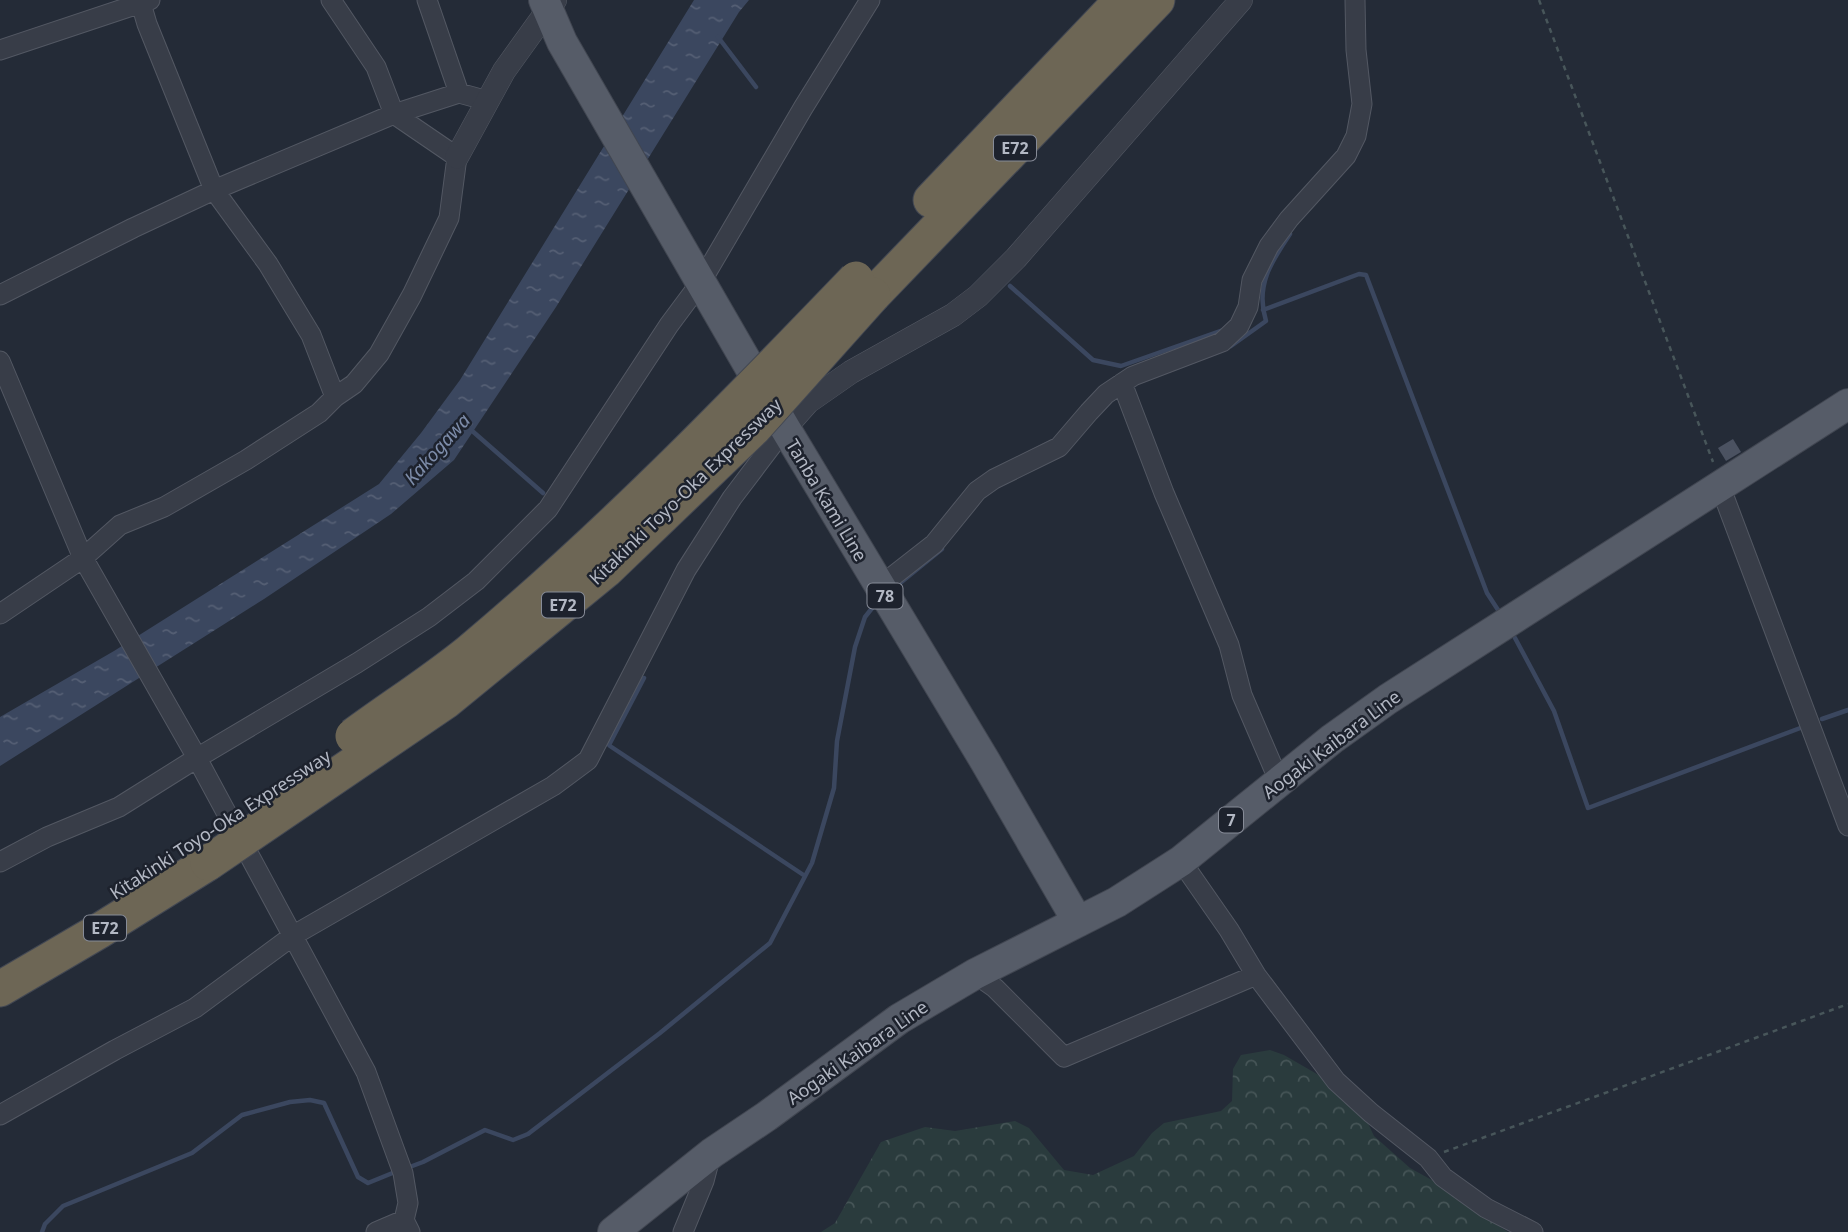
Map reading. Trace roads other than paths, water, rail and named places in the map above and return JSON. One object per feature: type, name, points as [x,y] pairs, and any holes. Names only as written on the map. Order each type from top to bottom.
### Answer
[{"type":"highway","name":"Kitakinki Toyo-Oka Expressway","points":[[0,989],[99,931],[202,852],[446,701],[606,570],[754,428],[865,287],[1122,0]]},
{"type":"highway","name":"Kitakinki Toyo-Oka Expressway","points":[[865,287],[1157,0]]},
{"type":"highway","name":"Kitakinki Toyo-Oka Expressway","points":[[0,962],[122,890],[202,852]]},
{"type":"main road","name":"Tanba Kami Line","points":[[548,3],[562,41],[697,276],[1078,922]]},
{"type":"main road","name":"Aogaki Kaibara Line","points":[[613,1232],[712,1153],[767,1116],[898,1019],[975,974],[1117,902],[1181,861],[1332,739],[1388,699],[1848,404]]},
{"type":"street","points":[[331,0],[376,67],[394,114],[457,157]]},
{"type":"street","points":[[427,0],[459,93]]},
{"type":"street","points":[[0,862],[47,837],[119,807],[195,753],[377,650],[429,617],[476,581],[548,509],[669,325],[870,0]]},
{"type":"street","points":[[0,1115],[195,1008],[294,935],[553,786],[587,760],[686,570],[732,498],[785,428],[808,402],[851,372],[953,315],[978,296],[1016,258],[1241,0]]},
{"type":"street","points":[[879,587],[934,544],[977,491],[994,479],[1059,447],[1106,394],[1133,376],[1222,342],[1239,326],[1248,307],[1252,280],[1269,246],[1289,219],[1346,156],[1356,136],[1362,104],[1356,50],[1355,0]]},
{"type":"street","points":[[0,50],[144,1],[147,23],[214,190],[268,264],[311,335],[335,397]]},
{"type":"street","points":[[0,614],[83,558],[120,526],[164,508],[246,460],[319,413],[335,397],[354,384],[379,354],[412,295],[449,218],[457,157],[504,71],[548,3]]},
{"type":"street","points":[[0,295],[214,190],[394,114],[459,93],[488,101]]},
{"type":"street","points":[[0,361],[83,558],[195,753],[366,1072],[403,1173],[408,1203],[407,1226],[376,1232]]},
{"type":"street","points":[[1122,383],[1164,494],[1229,645],[1242,695],[1279,781]]},
{"type":"street","points":[[1721,485],[1848,827]]},
{"type":"street","points":[[1181,861],[1229,930],[1256,975],[1336,1080],[1371,1113],[1428,1158],[1443,1177],[1486,1208],[1533,1232]]},
{"type":"street","points":[[975,974],[995,988],[1064,1056],[1256,975]]},
{"type":"street","points":[[683,1232],[704,1181],[712,1153]]},
{"type":"water","name":"Kakogawa","points":[[694,0],[749,0],[556,307],[454,460],[391,514],[264,599],[0,766],[0,717],[114,651],[379,484],[460,380]]},
{"type":"waterway","points":[[718,37],[756,87]]},
{"type":"waterway","points":[[1231,346],[1266,321],[1262,297],[1264,285],[1271,265],[1290,234]]},
{"type":"waterway","points":[[1263,310],[1359,274],[1366,275],[1487,593],[1500,613]]},
{"type":"waterway","points":[[1010,286],[1093,360],[1121,366],[1223,330]]},
{"type":"waterway","name":"Kakogawa","points":[[470,429],[543,493]]},
{"type":"waterway","points":[[894,588],[942,549]]},
{"type":"waterway","points":[[407,1168],[485,1130],[513,1140],[528,1134],[660,1033],[770,943],[812,863],[834,788],[837,741],[855,647],[865,617],[877,602]]},
{"type":"waterway","points":[[1515,638],[1554,711],[1588,808],[1803,727]]},
{"type":"waterway","points":[[644,678],[609,745],[805,876]]},
{"type":"waterway","points":[[1822,719],[1848,710]]},
{"type":"waterway","points":[[42,1232],[45,1224],[63,1206],[192,1153],[242,1115],[290,1102],[310,1100],[324,1103],[358,1177],[368,1183],[395,1172]]}]
